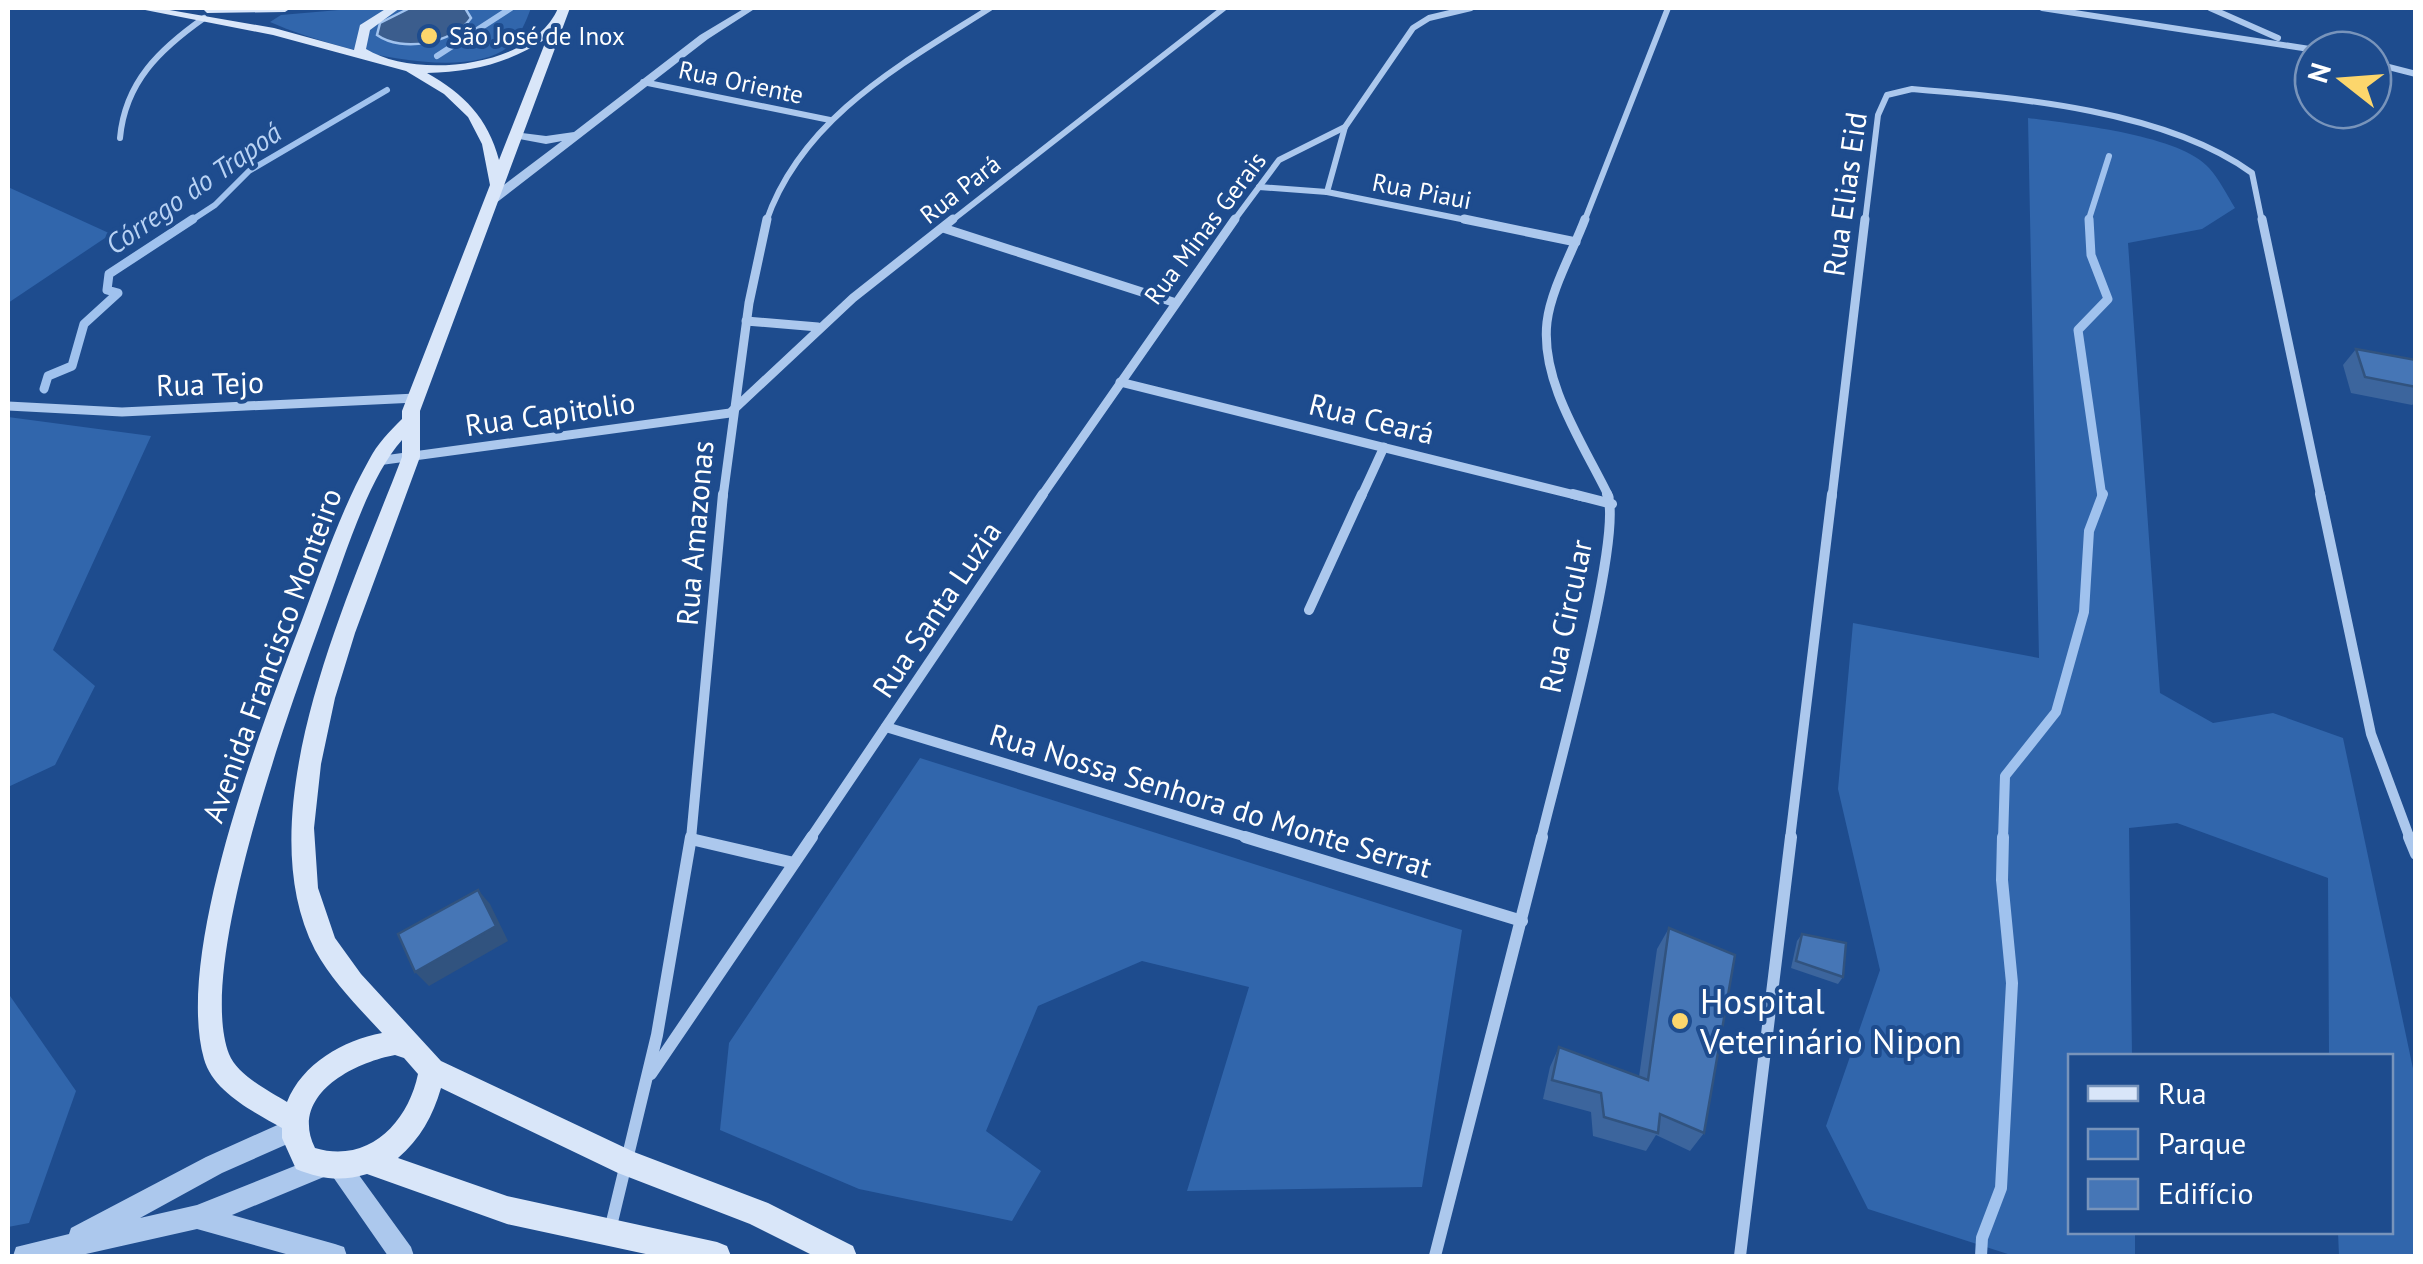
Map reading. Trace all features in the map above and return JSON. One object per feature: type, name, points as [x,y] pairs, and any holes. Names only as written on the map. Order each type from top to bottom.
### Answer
[{"type":"main road","points":[[142,8],[313,40],[406,66],[482,64],[526,47],[556,26]]},
{"type":"main road","points":[[151,8],[285,8]]},
{"type":"main road","points":[[369,58],[360,50],[360,36],[364,28],[394,8]]},
{"type":"main road","name":"Avenida Francisco Monteiro","points":[[294,1125],[259,1100],[217,1060],[209,992],[238,834],[273,728],[376,461],[408,423],[564,8]]},
{"type":"main road","points":[[406,66],[448,89],[470,107],[492,142],[494,194]]},
{"type":"main road","name":"Avenida Francisco Monteiro","points":[[408,423],[411,458],[316,724],[304,802],[302,860],[310,904],[325,944],[412,1048]]},
{"type":"main road","points":[[717,1256],[608,1235],[343,1165],[306,1160],[294,1125],[302,1100],[332,1064],[374,1044],[412,1048],[432,1070],[628,1163],[758,1213],[843,1256]]},
{"type":"main road","points":[[343,1165],[408,1132],[426,1102],[432,1070]]},
{"type":"street","points":[[494,194],[579,134],[643,82],[752,8]]},
{"type":"street","name":"Rua Amazonas","points":[[608,1235],[652,1074],[690,838],[730,413],[746,321],[778,190],[796,160],[830,120],[990,8]]},
{"type":"street","name":"Rua Pará","points":[[730,413],[818,327],[1224,8]]},
{"type":"street","name":"Rua Minas Gerais","points":[[1327,192],[1345,126],[1413,28],[1429,18],[1471,8]]},
{"type":"street","name":"Rua Circular","points":[[1435,1256],[1522,921],[1607,554],[1612,504],[1554,382],[1546,344],[1547,318],[1668,8]]},
{"type":"street","points":[[2042,8],[2292,44]]},
{"type":"street","points":[[2210,8],[2292,44]]},
{"type":"street","points":[[120,138],[120,109],[128,92],[162,51],[204,18]]},
{"type":"street","name":"Rua Oriente","points":[[643,82],[830,120]]},
{"type":"street","name":"Rua Elias Eid","points":[[1740,1256],[1840,400],[1878,115],[1887,95],[1912,89],[1936,91],[2138,124],[2226,153],[2252,174],[2371,734],[2416,854]]},
{"type":"street","name":"Rua Minas Gerais","points":[[1120,382],[1172,302],[1279,160],[1345,126]]},
{"type":"street","points":[[518,136],[546,140],[579,134]]},
{"type":"street","name":"Rua Piaui","points":[[1259,187],[1327,192],[1576,242]]},
{"type":"street","points":[[943,228],[1172,302]]},
{"type":"street","points":[[746,321],[818,327]]},
{"type":"street","name":"Rua Ceará","points":[[1120,382],[1612,504]]},
{"type":"street","name":"Rua Santa Luzia","points":[[652,1074],[1120,382]]},
{"type":"street","name":"Rua Tejo","points":[[8,406],[122,412],[416,398]]},
{"type":"street","name":"Rua Capitolio","points":[[376,461],[730,413]]},
{"type":"street","points":[[1309,610],[1384,447]]},
{"type":"street","name":"Rua Nossa Senhora do Monte Serrat","points":[[886,728],[1522,921]]},
{"type":"street","points":[[690,838],[794,863]]},
{"type":"street","points":[[62,1247],[294,1125]]},
{"type":"street","points":[[25,1256],[196,1217],[343,1165],[402,1256]]},
{"type":"street","points":[[196,1217],[335,1256]]},
{"type":"green space","points":[[362,8],[531,8],[508,47],[486,58],[458,62],[425,62],[356,50],[270,22],[281,15]]},
{"type":"green space","points":[[2028,118],[2124,133],[2175,147],[2209,168],[2235,208],[2202,229],[2128,243],[2160,693],[2213,723],[2273,713],[2343,738],[2415,1078],[2415,1256],[2339,1256],[2338,1234],[2393,1234],[2393,1054],[2329,1054],[2328,878],[2177,823],[2129,828],[2132,1054],[2068,1054],[2068,1234],[2135,1234],[2135,1256],[2014,1256],[1868,1209],[1826,1126],[1880,970],[1838,789],[1853,623],[2039,658]]},
{"type":"green space","points":[[8,187],[111,234],[8,303]]},
{"type":"green space","points":[[8,417],[151,436],[53,650],[95,686],[55,765],[8,787]]},
{"type":"green space","points":[[920,758],[1462,930],[1422,1187],[1187,1191],[1249,987],[1142,961],[1038,1006],[986,1131],[1041,1171],[1012,1221],[859,1189],[720,1130],[729,1043]]},
{"type":"green space","points":[[8,993],[76,1091],[29,1223],[8,1227]]},
{"type":"shaded area","points":[[410,8],[465,8],[471,18],[453,34],[427,43],[400,43],[377,35],[380,23]]},
{"type":"building","points":[[2356,349],[2416,360],[2416,387],[2365,377]]},
{"type":"building","points":[[478,890],[496,926],[415,972],[398,934]]},
{"type":"building","name":"Hospital Veterinário Nipon","points":[[1669,928],[1735,955],[1704,1133],[1660,1114],[1658,1133],[1604,1117],[1601,1093],[1552,1080],[1559,1047],[1648,1080]]},
{"type":"building","points":[[1802,934],[1846,943],[1843,977],[1796,961]]},
{"type":"waterway","points":[[437,56],[511,8]]},
{"type":"waterway","name":"Córrego do Trapoá","points":[[189,222],[215,205],[249,171],[387,90]]},
{"type":"waterway","points":[[2088,222],[2109,156]]},
{"type":"waterway","name":"Córrego do Trapoá","points":[[44,389],[48,376],[72,366],[84,324],[118,293],[107,290],[109,274],[193,219]]},
{"type":"waterway","points":[[2089,219],[2091,255],[2108,299],[2078,330],[2102,497]]},
{"type":"waterway","points":[[2003,839],[2005,776],[2056,712],[2084,612],[2089,531],[2102,497]]},
{"type":"waterway","points":[[1981,1256],[1982,1238],[2001,1188],[2012,983],[2002,880],[2003,837]]},
{"type":"place","name":"São José de Inox","points":[[429,36]]},
{"type":"place","name":"Hospital Veterinário Nipon","points":[[1680,1021]]}]
